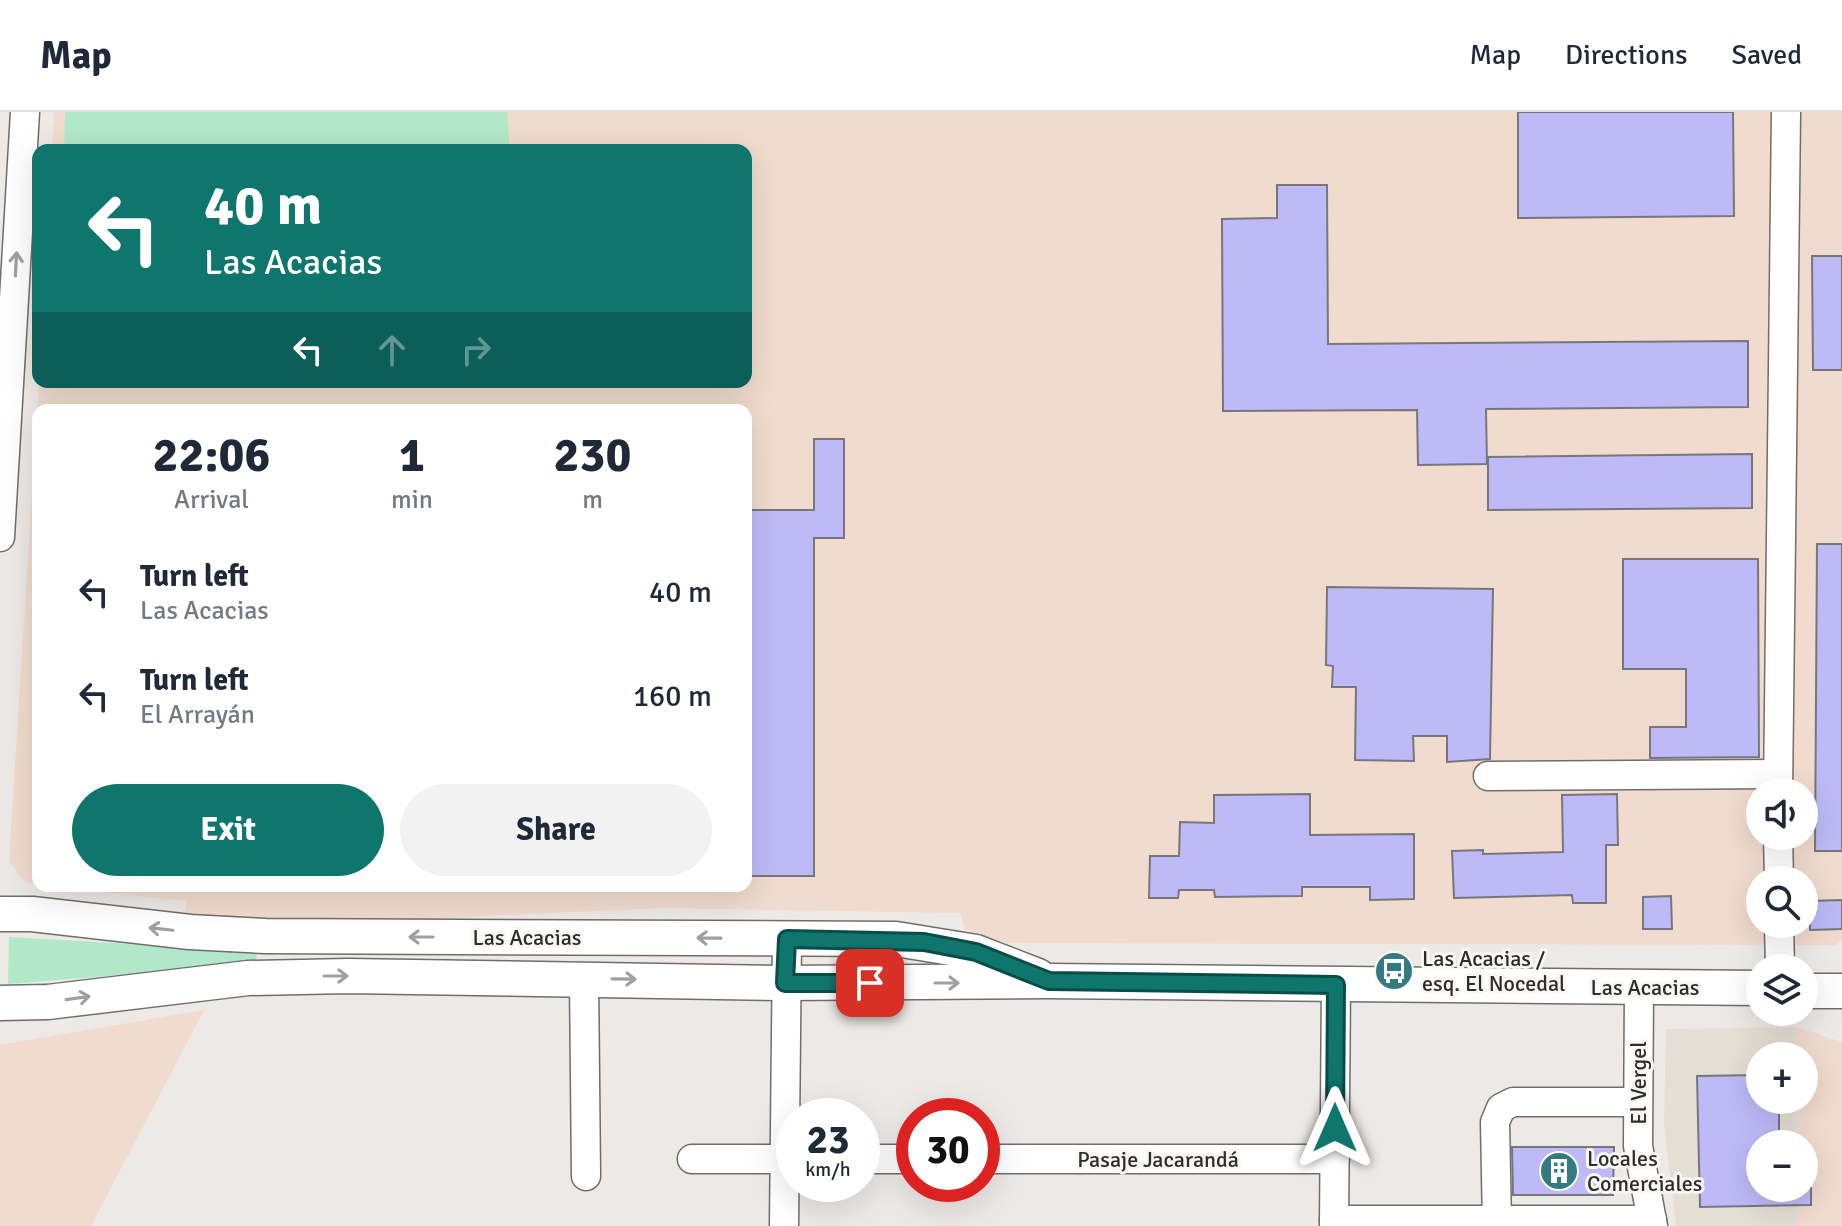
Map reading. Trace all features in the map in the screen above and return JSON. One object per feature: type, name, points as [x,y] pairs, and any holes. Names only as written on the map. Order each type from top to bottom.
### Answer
[{"type":"main road","name":"Las Acacias","points":[[0,914],[32,914],[190,932],[265,936],[924,942],[976,952],[1049,981]]},
{"type":"main road","points":[[1825,994],[1842,973]]},
{"type":"main road","name":"Las Acacias","points":[[0,1003],[48,1002],[261,978],[1746,988]]},
{"type":"street","points":[[0,537],[25,112]]},
{"type":"street","points":[[1778,778],[1786,112]]},
{"type":"street","points":[[1488,776],[1746,782]]},
{"type":"street","points":[[787,939],[788,1098]]},
{"type":"street","points":[[584,978],[586,1176]]},
{"type":"street","points":[[1336,985],[1334,1223],[1653,1223]]},
{"type":"street","name":"El Vergel","points":[[1639,987],[1638,1146],[1653,1223]]},
{"type":"street","points":[[1497,1223],[1495,1122],[1501,1108],[1513,1102],[1637,1102]]},
{"type":"street","points":[[692,1159],[776,1159]]},
{"type":"street","name":"Pasaje Jacarandá","points":[[1000,1159],[1335,1159]]},
{"type":"street","points":[[784,1226],[786,1202]]},
{"type":"shaded area","points":[[54,112],[1842,112],[1842,940],[1836,945],[1007,943],[965,929],[960,913],[664,908],[287,925],[184,915],[187,901],[104,892],[752,892],[752,404],[38,404],[39,388],[752,388],[752,144],[52,144]]},
{"type":"shaded area","points":[[32,494],[32,884],[22,879],[9,861]]},
{"type":"shaded area","points":[[204,1010],[91,1226],[0,1226],[0,1045]]},
{"type":"shaded area","points":[[1796,1027],[1842,1042],[1842,1226],[1798,1226],[1798,1202],[1818,1202],[1818,1130],[1798,1130],[1797,1114],[1818,1114],[1818,1042],[1797,1042]]},
{"type":"shaded area","points":[[1796,1027],[1797,1042],[1746,1042],[1746,1114],[1797,1114],[1798,1130],[1746,1130],[1746,1202],[1798,1202],[1798,1226],[1676,1226],[1664,1125],[1666,1029]]},
{"type":"green space","points":[[65,112],[507,112],[510,144],[64,144]]},
{"type":"green space","points":[[9,937],[257,951],[256,964],[8,984]]},
{"type":"building","points":[[1518,112],[1733,112],[1734,216],[1518,218]]},
{"type":"building","points":[[1277,185],[1327,185],[1328,344],[1748,341],[1748,407],[1486,409],[1487,464],[1418,465],[1417,410],[1223,411],[1222,219],[1277,218]]},
{"type":"building","points":[[1812,256],[1842,256],[1842,370],[1813,370]]},
{"type":"building","points":[[814,439],[844,439],[844,538],[814,538],[814,876],[752,876],[752,510],[814,510]]},
{"type":"building","points":[[1752,454],[1752,508],[1488,510],[1488,457]]},
{"type":"building","points":[[1817,544],[1842,544],[1842,851],[1815,851],[1818,850],[1818,778],[1815,778]]},
{"type":"building","points":[[1623,559],[1758,559],[1759,757],[1650,758],[1650,727],[1686,727],[1686,669],[1623,669]]},
{"type":"building","points":[[1327,587],[1493,589],[1490,759],[1447,762],[1447,736],[1413,736],[1414,761],[1355,760],[1356,687],[1332,687],[1333,666],[1326,665]]},
{"type":"building","points":[[1310,794],[1310,835],[1414,834],[1414,899],[1370,900],[1370,887],[1302,887],[1302,896],[1215,897],[1214,890],[1179,890],[1178,898],[1149,898],[1150,856],[1179,856],[1180,822],[1214,823],[1214,795]]},
{"type":"building","points":[[1617,794],[1618,845],[1606,845],[1606,903],[1573,903],[1572,895],[1454,898],[1452,851],[1483,850],[1483,854],[1563,852],[1562,795]]},
{"type":"building","points":[[1671,896],[1672,929],[1643,929],[1643,897]]},
{"type":"building","points":[[1842,900],[1842,929],[1818,930],[1818,901]]},
{"type":"building","points":[[1746,1075],[1746,1114],[1779,1114],[1779,1130],[1746,1130],[1746,1202],[1811,1202],[1811,1205],[1700,1207],[1697,1076]]},
{"type":"building","name":"Locales Comerciales","points":[[1512,1147],[1614,1147],[1613,1195],[1513,1195]]},
{"type":"place","name":"Las Acacias / esq. El Nocedal","points":[[1394,971]]},
{"type":"place","name":"Locales Comerciales","points":[[1559,1171]]},
{"type":"route","points":[[870,983],[785,983],[787,939],[896,939],[952,946],[1000,960],[1049,981],[1336,985],[1335,1128]]}]
